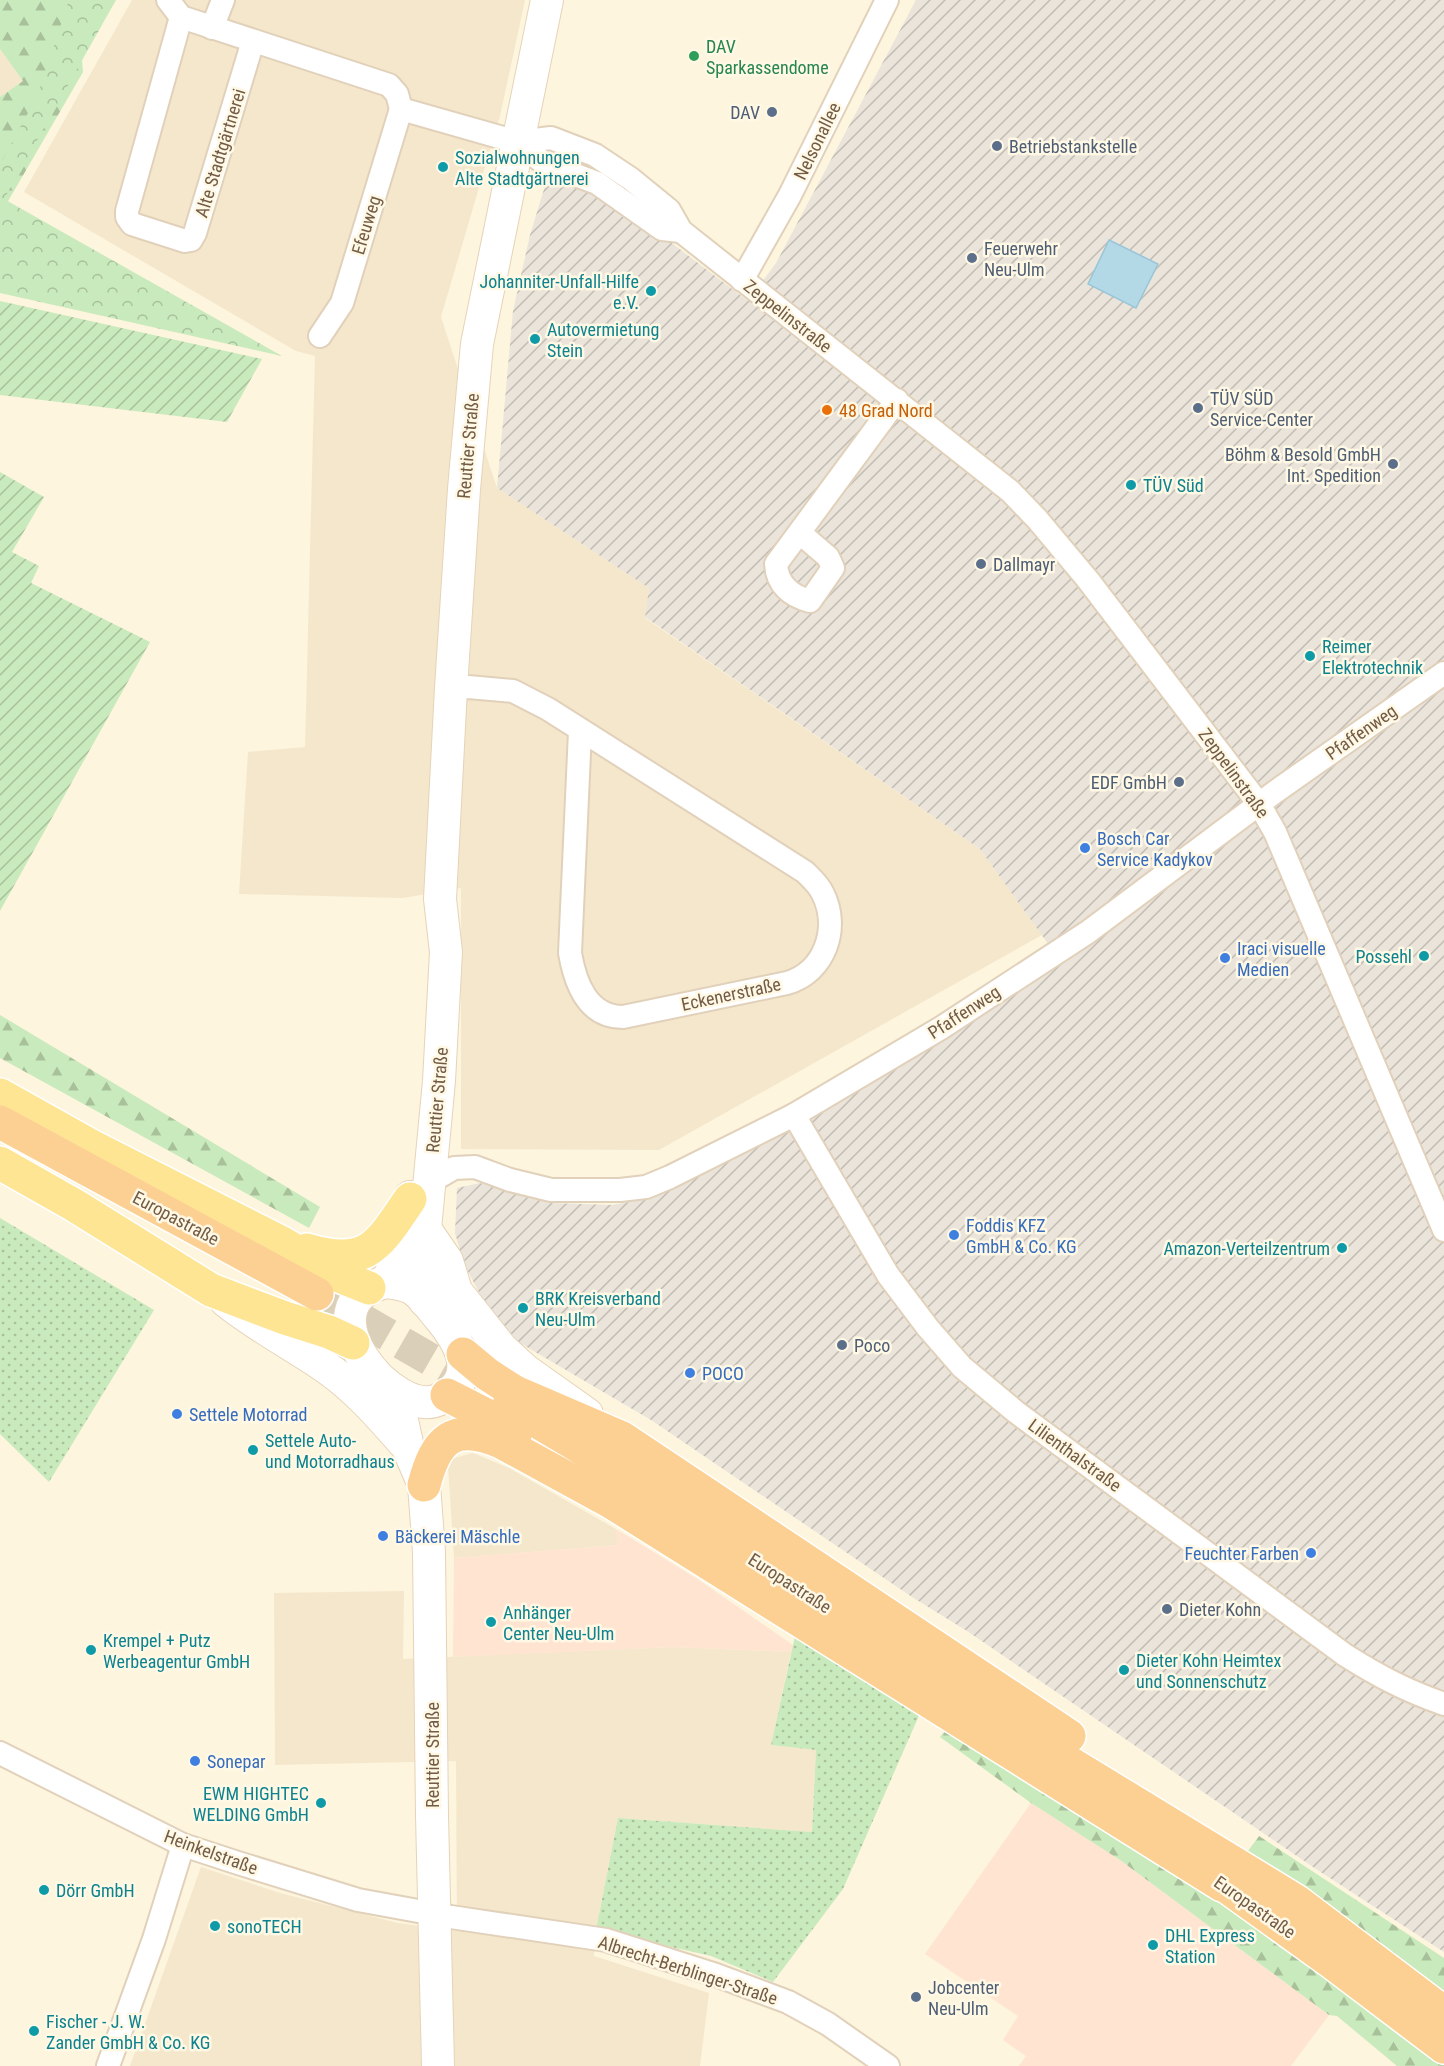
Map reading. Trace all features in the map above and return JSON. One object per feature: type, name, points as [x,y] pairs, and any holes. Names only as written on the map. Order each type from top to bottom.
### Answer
[{"type":"highway","name":"Europastraße","points":[[0,1124],[317,1294]]},
{"type":"highway","points":[[463,1354],[487,1374],[515,1392],[622,1438],[767,1533],[1160,1798],[1296,1901]]},
{"type":"highway","points":[[437,1399],[502,1423],[559,1473]]},
{"type":"highway","name":"Europastraße","points":[[509,1405],[570,1441],[1070,1763],[1296,1901],[1444,2013]]},
{"type":"highway","points":[[424,1485],[436,1452],[452,1437],[461,1433],[485,1435],[611,1502],[1222,1885]]},
{"type":"highway","name":"Europastraße","points":[[1070,1763],[1222,1885],[1333,1963],[1444,2047]]},
{"type":"main road","name":"Reuttier Straße","points":[[425,1301],[425,1229],[420,1191],[423,1027],[428,939],[440,899],[464,489],[477,344],[547,0]]},
{"type":"main road","points":[[0,1095],[91,1146],[282,1243],[334,1274],[378,1285],[401,1284],[412,1288],[457,1340],[463,1354],[464,1370],[458,1384],[437,1399],[418,1419],[408,1448],[347,1383],[328,1369],[246,1317],[211,1290],[74,1205],[0,1163]]},
{"type":"main road","name":"Reuttier Straße","points":[[353,1343],[349,1325],[352,1308],[359,1296],[378,1285],[398,1260],[420,1191]]},
{"type":"main road","points":[[282,1243],[338,1257],[361,1254],[381,1239],[420,1191]]},
{"type":"main road","points":[[425,1229],[447,1261],[456,1291],[501,1348],[549,1388],[622,1438]]},
{"type":"main road","points":[[211,1290],[329,1332],[353,1343],[371,1368],[396,1392],[409,1400],[437,1399]]},
{"type":"main road","name":"Reuttier Straße","points":[[396,1392],[408,1448],[424,1485],[430,1568],[432,1815],[438,2066]]},
{"type":"street","points":[[212,28],[223,0]]},
{"type":"street","name":"Nelsonallee","points":[[742,280],[790,195],[887,0]]},
{"type":"street","name":"Alte Stadtgärtnerei","points":[[254,41],[191,240],[185,241],[132,224],[127,217],[127,211],[174,9],[212,28],[254,41],[390,85],[397,94],[401,109]]},
{"type":"street","points":[[401,109],[517,142]]},
{"type":"street","name":"Efeuweg","points":[[320,336],[342,303],[401,109]]},
{"type":"street","name":"Zeppelinstraße","points":[[517,142],[552,138],[595,155],[631,179],[669,210],[681,231],[1010,491],[1037,519],[1141,647],[1259,804],[1280,843],[1444,1230]]},
{"type":"street","points":[[800,533],[897,400]]},
{"type":"street","name":"Pfaffenweg","points":[[420,1191],[454,1168],[475,1167],[510,1180],[551,1190],[591,1191],[646,1187],[795,1115],[940,1028],[1088,932],[1259,804],[1444,673]]},
{"type":"street","name":"Eckenerstraße","points":[[451,688],[468,687],[513,691],[548,709],[805,872],[816,882],[827,903],[830,916],[830,934],[825,951],[808,972],[787,983],[623,1017],[603,1012],[587,1000],[577,984],[570,952],[580,731]]},
{"type":"street","name":"Lilienthalstraße","points":[[795,1115],[888,1275],[928,1329],[962,1367],[1024,1418],[1345,1655],[1383,1679],[1444,1704]]},
{"type":"street","name":"Heinkelstraße","points":[[0,1753],[183,1845],[358,1900],[435,1914]]},
{"type":"street","points":[[108,2066],[154,1939],[183,1845]]},
{"type":"street","name":"Albrecht-Berblinger-Straße","points":[[435,1914],[606,1940],[716,1975],[788,2002],[828,2024],[888,2066]]},
{"type":"shaded area","points":[[132,0],[525,0],[500,116],[441,317],[497,488],[649,588],[645,618],[980,849],[1042,935],[659,1150],[461,1149],[461,888],[403,898],[239,894],[248,752],[305,747],[315,356],[296,351],[24,192]]},
{"type":"shaded area","points":[[916,0],[1444,0],[1444,1952],[1316,1869],[967,1631],[912,1597],[651,1420],[520,1343],[497,1319],[482,1298],[464,1264],[455,1233],[457,1188],[480,1183],[549,1203],[612,1205],[652,1198],[695,1178],[1059,959],[980,849],[645,617],[649,588],[497,488],[513,311],[530,235],[549,173],[606,193],[748,301],[776,263]]},
{"type":"shaded area","points":[[0,49],[23,81],[0,97]]},
{"type":"shaded area","points":[[473,1453],[509,1468],[616,1529],[618,1545],[454,1558],[448,1465],[454,1458]]},
{"type":"shaded area","points":[[616,1529],[696,1578],[793,1645],[791,1652],[673,1647],[453,1657],[454,1558],[617,1545]]},
{"type":"shaded area","points":[[404,1591],[403,1659],[673,1647],[791,1652],[771,1745],[816,1750],[812,1832],[618,1818],[596,1930],[594,1956],[709,1993],[700,2066],[130,2066],[201,1867],[280,1893],[398,1923],[457,1931],[456,1761],[275,1765],[274,1593]]},
{"type":"shaded area","points":[[1031,1803],[1120,1860],[1329,2015],[1291,2066],[1019,2066],[1026,2056],[1003,2040],[1018,2016],[925,1954]]},
{"type":"green space","points":[[0,0],[77,0],[83,72],[0,215],[0,97],[23,81],[0,49]]},
{"type":"green space","points":[[69,0],[116,0],[4,199],[282,356],[0,293],[0,165],[38,94]]},
{"type":"green space","points":[[0,301],[262,359],[227,422],[0,395]]},
{"type":"green space","points":[[0,472],[44,497],[12,552],[39,566],[31,583],[150,642],[0,911]]},
{"type":"green space","points":[[0,1015],[320,1207],[309,1228],[0,1058]]},
{"type":"green space","points":[[0,1218],[154,1310],[49,1482],[0,1434]]},
{"type":"green space","points":[[795,1636],[921,1711],[843,1889],[773,1982],[711,1956],[596,1930],[618,1818],[812,1832],[816,1750],[771,1745]]},
{"type":"green space","points":[[951,1723],[1146,1848],[1444,2059],[1444,2066],[1397,2066],[1337,2016],[1329,2015],[1120,1860],[1031,1803],[940,1737]]},
{"type":"green space","points":[[1259,1836],[1444,1958],[1444,1996],[1248,1851]]},
{"type":"water","name":"Feuerwehr Neu-Ulm","points":[[1109,240],[1158,264],[1136,308],[1088,284]]},
{"type":"tunnel","points":[[317,1294],[487,1392]]},
{"type":"place","name":"DAV Sparkassendome","points":[[694,56]]},
{"type":"place","name":"DAV","points":[[772,112]]},
{"type":"place","name":"Betriebstankstelle","points":[[997,146]]},
{"type":"place","name":"Sozialwohnungen Alte Stadtgärtnerei","points":[[443,167]]},
{"type":"place","name":"Feuerwehr Neu-Ulm","points":[[972,258]]},
{"type":"place","name":"Johanniter-Unfall-Hilfe e.V.","points":[[651,291]]},
{"type":"place","name":"Autovermietung Stein","points":[[535,339]]},
{"type":"place","name":"TÜV SÜD Service-Center","points":[[1198,408]]},
{"type":"place","name":"48 Grad Nord","points":[[827,410]]},
{"type":"place","name":"Böhm & Besold GmbH Int. Spedition","points":[[1393,464]]},
{"type":"place","name":"TÜV Süd","points":[[1131,485]]},
{"type":"place","name":"Dallmayr","points":[[981,564]]},
{"type":"place","name":"Reimer Elektrotechnik","points":[[1310,656]]},
{"type":"place","name":"EDF GmbH","points":[[1179,782]]},
{"type":"place","name":"Bosch Car Service Kadykov","points":[[1085,848]]},
{"type":"place","name":"Possehl","points":[[1424,956]]},
{"type":"place","name":"Iraci visuelle Medien","points":[[1225,958]]},
{"type":"place","name":"Foddis KFZ GmbH & Co. KG","points":[[954,1235]]},
{"type":"place","name":"Amazon-Verteilzentrum","points":[[1342,1248]]},
{"type":"place","name":"BRK Kreisverband Neu-Ulm","points":[[523,1308]]},
{"type":"place","name":"Poco","points":[[842,1345]]},
{"type":"place","name":"POCO","points":[[690,1373]]},
{"type":"place","name":"Settele Motorrad","points":[[177,1414]]},
{"type":"place","name":"Settele Auto- und Motorradhaus","points":[[253,1450]]},
{"type":"place","name":"Bäckerei Mäschle","points":[[383,1536]]},
{"type":"place","name":"Feuchter Farben","points":[[1311,1553]]},
{"type":"place","name":"Dieter Kohn","points":[[1167,1609]]},
{"type":"place","name":"Anhänger Center Neu-Ulm","points":[[491,1622]]},
{"type":"place","name":"Krempel + Putz Werbeagentur GmbH","points":[[91,1650]]},
{"type":"place","name":"Dieter Kohn Heimtex und Sonnenschutz","points":[[1124,1670]]},
{"type":"place","name":"Sonepar","points":[[195,1761]]},
{"type":"place","name":"EWM HIGHTEC WELDING GmbH","points":[[321,1803]]},
{"type":"place","name":"Dörr GmbH","points":[[44,1890]]},
{"type":"place","name":"sonoTECH","points":[[215,1926]]},
{"type":"place","name":"DHL Express Station","points":[[1153,1945]]},
{"type":"place","name":"Jobcenter Neu-Ulm","points":[[916,1997]]},
{"type":"place","name":"Fischer - J. W. Zander GmbH & Co. KG","points":[[34,2031]]}]
